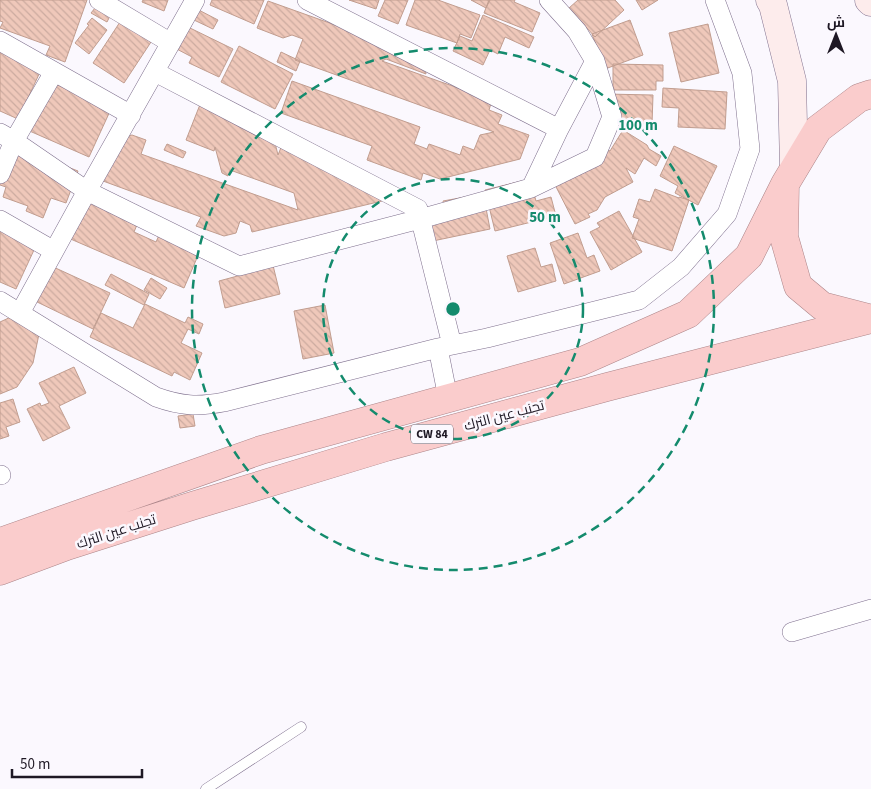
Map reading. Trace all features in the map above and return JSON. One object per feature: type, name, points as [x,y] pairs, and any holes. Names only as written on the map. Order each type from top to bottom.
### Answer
[{"type":"highway","name":"تجنب عين الترك","points":[[0,542],[261,450],[580,362],[688,314],[749,256],[790,176],[818,129],[859,98],[871,94]]},
{"type":"highway","points":[[790,176],[784,237],[798,286],[822,306],[870,319]]},
{"type":"highway","name":"تجنب عين الترك","points":[[0,570],[67,546],[192,506],[386,447],[616,384],[870,319]]},
{"type":"main road","points":[[770,0],[773,5],[792,81],[790,176]]},
{"type":"street","points":[[98,0],[171,43]]},
{"type":"street","points":[[196,0],[54,252],[7,308],[156,397],[172,403],[189,406],[207,406],[224,402],[639,300],[682,267],[727,214],[750,148],[742,73],[715,0]]},
{"type":"street","points":[[307,0],[559,129]]},
{"type":"street","points":[[7,137],[88,191],[239,266],[532,188],[595,157],[612,117],[595,62],[577,31],[549,0]]},
{"type":"street","points":[[0,41],[131,115]]},
{"type":"street","points":[[532,188],[559,129],[595,62]]},
{"type":"street","points":[[0,174],[7,137],[54,72]]},
{"type":"street","points":[[155,72],[418,209],[445,347],[448,398]]},
{"type":"street","points":[[0,220],[54,252]]},
{"type":"street","points":[[792,632],[871,609]]},
{"type":"lane","points":[[206,789],[301,727]]},
{"type":"building","points":[[0,0],[87,0],[65,62],[46,55],[50,46],[0,28],[3,22],[0,21]]},
{"type":"building","points":[[143,0],[168,0],[164,11],[142,2]]},
{"type":"building","points":[[212,0],[264,0],[254,24],[210,5]]},
{"type":"building","points":[[349,0],[379,0],[376,9]]},
{"type":"building","points":[[385,0],[408,0],[398,24],[378,16]]},
{"type":"building","points":[[415,0],[438,0],[480,15],[471,38],[460,34],[457,43],[406,25]]},
{"type":"building","points":[[471,0],[490,0],[486,8]]},
{"type":"building","points":[[489,0],[515,0],[514,2],[540,13],[532,32],[484,13]]},
{"type":"building","points":[[578,0],[615,0],[624,10],[595,37],[569,8]]},
{"type":"building","points":[[636,0],[658,0],[642,10]]},
{"type":"building","points":[[268,1],[422,56],[426,74],[386,59],[382,61],[492,100],[489,110],[502,115],[498,124],[529,135],[520,159],[440,179],[423,173],[421,180],[367,160],[372,146],[281,113],[292,81],[420,127],[414,144],[427,149],[429,144],[460,155],[463,146],[474,150],[480,135],[494,132],[295,60],[303,39],[292,35],[283,38],[257,28]]},
{"type":"building","points":[[191,6],[218,20],[213,29],[194,20],[190,28],[233,49],[219,77],[189,63],[192,57],[171,46]]},
{"type":"building","points":[[95,8],[110,16],[107,22],[91,13]]},
{"type":"building","points":[[483,15],[534,37],[529,48],[505,37],[498,54],[490,50],[483,65],[453,51],[460,36],[472,41]]},
{"type":"building","points":[[92,18],[107,30],[89,54],[75,43]]},
{"type":"building","points":[[630,20],[643,55],[605,69],[592,34]]},
{"type":"building","points":[[120,22],[151,42],[124,83],[93,63]]},
{"type":"building","points":[[708,24],[719,73],[681,82],[669,33]]},
{"type":"building","points":[[239,46],[293,74],[275,109],[221,82]]},
{"type":"building","points":[[0,51],[41,70],[18,119],[0,111]]},
{"type":"building","points":[[281,52],[300,61],[296,71],[277,62]]},
{"type":"building","points":[[613,64],[663,65],[663,81],[656,81],[656,90],[613,90]]},
{"type":"building","points":[[53,83],[111,109],[89,157],[25,129]]},
{"type":"building","points":[[663,88],[727,92],[725,129],[678,127],[679,108],[662,107]]},
{"type":"building","points":[[605,94],[653,95],[652,124],[611,123]]},
{"type":"building","points":[[201,102],[275,143],[278,155],[282,145],[377,179],[382,201],[252,232],[250,225],[240,221],[236,233],[224,236],[196,226],[201,217],[103,181],[121,138],[132,135],[146,140],[141,154],[298,210],[294,193],[230,170],[228,176],[222,173],[215,147],[214,151],[186,140]]},
{"type":"building","points":[[623,130],[661,156],[656,166],[644,158],[635,174],[626,168],[633,182],[605,197],[597,210],[588,214],[590,217],[575,224],[551,177],[587,158],[596,143],[610,151]]},
{"type":"building","points":[[167,144],[186,152],[183,158],[164,150]]},
{"type":"building","points":[[13,146],[78,171],[66,203],[51,198],[43,218],[26,211],[28,206],[3,197],[6,187],[0,185],[0,180]]},
{"type":"building","points":[[674,146],[717,166],[698,205],[675,193],[678,186],[660,176]]},
{"type":"building","points":[[530,179],[536,201],[551,197],[556,216],[495,231],[485,190]]},
{"type":"building","points":[[79,188],[141,215],[134,232],[156,242],[160,233],[200,251],[184,288],[59,234]]},
{"type":"building","points":[[655,189],[689,200],[672,251],[632,238],[639,219],[633,217],[639,199],[650,202]]},
{"type":"building","points":[[465,197],[484,198],[490,229],[428,242],[423,218],[446,213],[443,201]]},
{"type":"building","points":[[619,211],[642,252],[611,270],[590,232],[600,227],[597,223]]},
{"type":"building","points":[[0,218],[40,237],[16,289],[0,282]]},
{"type":"building","points":[[578,233],[587,258],[594,255],[600,271],[564,284],[550,243]]},
{"type":"building","points":[[535,248],[541,267],[552,264],[556,281],[518,292],[507,256]]},
{"type":"building","points":[[270,253],[280,294],[225,308],[219,281],[245,274],[242,260]]},
{"type":"building","points":[[49,265],[110,293],[93,329],[33,300]]},
{"type":"building","points":[[111,274],[149,294],[144,305],[105,285]]},
{"type":"building","points":[[151,278],[167,288],[160,299],[144,290]]},
{"type":"building","points":[[145,304],[185,323],[188,317],[203,324],[199,334],[188,329],[181,343],[202,353],[190,380],[174,372],[172,376],[90,337],[101,313],[133,328]]},
{"type":"building","points":[[325,305],[334,353],[303,359],[294,311]]},
{"type":"building","points":[[13,316],[39,334],[33,363],[17,387],[0,394],[0,322]]},
{"type":"building","points":[[74,367],[86,393],[59,406],[70,428],[43,441],[27,409],[40,403],[41,406],[49,403],[39,383]]},
{"type":"building","points":[[13,399],[20,422],[6,427],[9,436],[0,439],[0,403]]},
{"type":"building","points":[[193,414],[195,426],[180,428],[178,416]]}]
